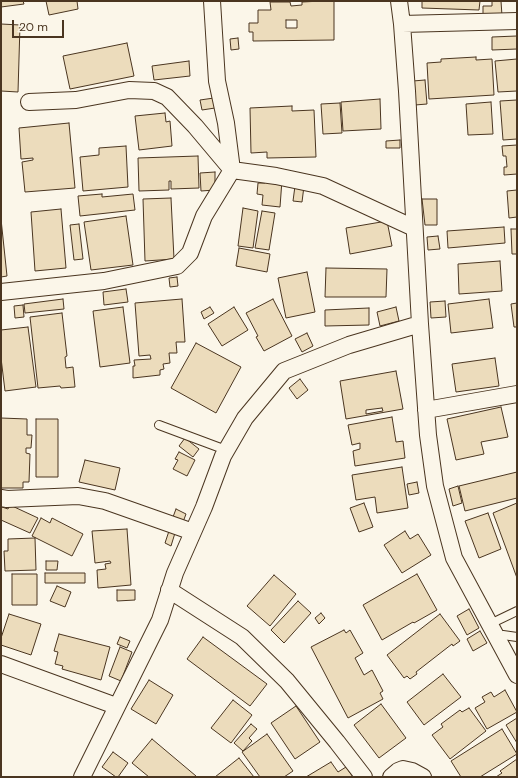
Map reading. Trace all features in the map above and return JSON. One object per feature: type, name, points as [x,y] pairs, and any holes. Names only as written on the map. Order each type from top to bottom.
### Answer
[{"type":"street","points":[[1,292],[104,280],[177,266],[190,253],[204,216],[232,170],[226,123],[217,81],[212,1]]},
{"type":"street","points":[[399,1],[402,24],[426,410],[435,486],[454,558],[517,675]]},
{"type":"street","points":[[402,24],[517,22]]},
{"type":"street","points":[[29,102],[76,100],[129,90],[154,91],[167,97],[195,126],[232,170],[276,176],[322,186],[414,228]]},
{"type":"street","points":[[82,777],[160,620],[175,573],[226,450],[245,418],[284,372],[349,345],[420,324]]},
{"type":"street","points":[[426,410],[517,394]]},
{"type":"street","points":[[1,498],[78,496],[105,501],[193,532]]},
{"type":"street","points":[[169,590],[242,637],[287,680],[364,777]]},
{"type":"street","points":[[1,664],[116,706]]},
{"type":"street","points":[[391,777],[403,769],[412,771],[423,777]]},
{"type":"lane","points":[[159,425],[226,450]]},
{"type":"lane","points":[[517,611],[494,630],[503,634],[517,637]]},
{"type":"building","points":[[1,1],[23,1],[24,4],[1,7]]},
{"type":"building","points":[[46,1],[77,1],[78,9],[49,15]]},
{"type":"building","points":[[334,1],[334,40],[253,41],[253,32],[249,32],[249,23],[258,23],[258,10],[271,10],[270,2],[290,2],[291,6],[302,5],[302,2]],"holes":[[[286,20],[297,20],[297,28],[286,28]]]},
{"type":"building","points":[[422,1],[480,1],[479,10],[422,8]]},
{"type":"building","points":[[492,1],[501,1],[502,16],[483,17],[483,6],[492,6]]},
{"type":"building","points":[[1,24],[20,25],[18,92],[1,91]]},
{"type":"building","points":[[517,36],[517,49],[492,50],[492,37]]},
{"type":"building","points":[[238,38],[239,49],[231,50],[230,39]]},
{"type":"building","points":[[127,43],[134,76],[70,89],[63,56]]},
{"type":"building","points":[[476,57],[476,60],[492,59],[494,95],[429,99],[427,63],[441,62],[441,59]]},
{"type":"building","points":[[517,59],[517,91],[498,92],[495,61]]},
{"type":"building","points":[[189,61],[190,76],[154,80],[152,66]]},
{"type":"building","points":[[425,80],[427,104],[415,105],[413,81]]},
{"type":"building","points":[[214,98],[215,108],[202,110],[200,100]]},
{"type":"building","points":[[380,99],[381,129],[343,131],[341,102]]},
{"type":"building","points":[[517,100],[517,139],[503,140],[500,101]]},
{"type":"building","points":[[491,102],[493,134],[468,135],[466,104]]},
{"type":"building","points":[[340,103],[342,133],[323,134],[321,104]]},
{"type":"building","points":[[292,106],[292,111],[314,110],[316,157],[267,158],[267,152],[251,153],[250,108]]},
{"type":"building","points":[[165,113],[166,122],[170,121],[172,146],[139,150],[135,116]]},
{"type":"building","points":[[69,123],[75,188],[25,192],[22,162],[33,160],[33,158],[21,159],[19,128]]},
{"type":"building","points":[[400,140],[400,148],[386,148],[386,141]]},
{"type":"building","points":[[517,145],[517,174],[504,175],[504,167],[507,167],[506,156],[503,156],[502,146]]},
{"type":"building","points":[[126,146],[128,187],[83,191],[80,157],[99,155],[99,148]]},
{"type":"building","points":[[198,156],[199,188],[171,189],[171,181],[169,181],[169,190],[139,191],[138,158]]},
{"type":"building","points":[[215,172],[215,190],[201,191],[200,173]]},
{"type":"building","points":[[266,179],[282,180],[280,207],[262,205],[263,195],[257,194],[258,183],[265,183]]},
{"type":"building","points":[[295,186],[304,186],[302,202],[293,201]]},
{"type":"building","points":[[517,190],[517,217],[509,218],[507,191]]},
{"type":"building","points":[[102,194],[102,197],[133,194],[135,210],[80,216],[78,196]]},
{"type":"building","points":[[171,198],[174,259],[145,261],[143,199]]},
{"type":"building","points":[[422,199],[437,199],[437,225],[425,225]]},
{"type":"building","points":[[243,208],[258,211],[253,248],[238,246]]},
{"type":"building","points":[[61,209],[66,268],[35,271],[31,212]]},
{"type":"building","points":[[262,211],[275,213],[269,250],[255,248]]},
{"type":"building","points":[[126,216],[133,265],[91,270],[84,222]]},
{"type":"building","points":[[1,219],[7,276],[1,277]]},
{"type":"building","points":[[387,221],[392,246],[350,254],[346,228]]},
{"type":"building","points":[[79,224],[83,259],[74,260],[70,225]]},
{"type":"building","points":[[504,227],[505,243],[448,248],[447,231]]},
{"type":"building","points":[[511,229],[517,229],[517,254],[512,254]]},
{"type":"building","points":[[438,236],[440,249],[428,250],[427,237]]},
{"type":"building","points":[[239,248],[270,254],[267,272],[236,266]]},
{"type":"building","points":[[500,261],[502,291],[459,294],[458,264]]},
{"type":"building","points":[[326,268],[387,269],[386,297],[325,297]]},
{"type":"building","points":[[307,272],[315,312],[286,318],[278,278]]},
{"type":"building","points":[[177,277],[178,286],[170,287],[169,278]]},
{"type":"building","points":[[126,289],[128,302],[104,305],[103,292]]},
{"type":"building","points":[[63,299],[64,309],[25,313],[24,304]]},
{"type":"building","points":[[182,299],[185,342],[176,342],[177,353],[169,353],[170,363],[163,364],[164,369],[160,370],[160,375],[133,378],[133,366],[135,366],[134,360],[151,359],[150,355],[139,356],[135,303]]},
{"type":"building","points":[[273,299],[292,336],[264,351],[256,337],[258,336],[246,313]]},
{"type":"building","points":[[489,299],[493,328],[451,333],[448,304]]},
{"type":"building","points":[[445,301],[446,317],[431,318],[430,302]]},
{"type":"building","points":[[517,303],[517,327],[514,327],[511,304]]},
{"type":"building","points":[[23,305],[24,317],[15,318],[14,306]]},
{"type":"building","points":[[123,307],[130,363],[100,367],[93,311]]},
{"type":"building","points":[[210,307],[214,313],[204,319],[201,312]]},
{"type":"building","points":[[234,307],[248,330],[222,346],[208,324]]},
{"type":"building","points":[[396,307],[399,321],[380,326],[377,312]]},
{"type":"building","points":[[369,308],[369,325],[325,326],[325,310]]},
{"type":"building","points":[[62,313],[67,356],[65,357],[66,368],[73,367],[75,387],[61,388],[60,386],[38,388],[30,317]]},
{"type":"building","points":[[28,327],[36,387],[5,391],[1,358],[1,330]]},
{"type":"building","points":[[307,333],[313,346],[302,352],[295,339]]},
{"type":"building","points":[[196,343],[241,367],[216,413],[171,388]]},
{"type":"building","points":[[495,358],[499,386],[456,392],[452,364]]},
{"type":"building","points":[[396,371],[403,409],[346,419],[340,381]],"holes":[[[382,408],[383,411],[366,414],[366,410]]]},
{"type":"building","points":[[300,379],[308,390],[297,399],[289,388]]},
{"type":"building","points":[[501,407],[508,437],[481,442],[484,454],[456,460],[447,419]]},
{"type":"building","points":[[392,417],[396,442],[403,441],[405,458],[355,466],[353,451],[360,449],[360,443],[352,445],[348,425]]},
{"type":"building","points":[[1,418],[27,419],[27,435],[32,435],[31,448],[26,448],[26,453],[30,454],[29,482],[23,482],[23,488],[1,488]]},
{"type":"building","points":[[36,419],[58,419],[58,477],[36,477]]},
{"type":"building","points":[[185,438],[199,449],[193,457],[179,446]]},
{"type":"building","points":[[179,452],[195,460],[187,476],[173,469],[178,460],[175,459]]},
{"type":"building","points":[[85,460],[120,468],[115,490],[79,482]]},
{"type":"building","points":[[402,467],[408,508],[377,513],[375,497],[356,500],[352,475]]},
{"type":"building","points":[[517,472],[517,498],[465,511],[459,486]]},
{"type":"building","points":[[417,482],[419,493],[409,495],[407,484]]},
{"type":"building","points":[[458,486],[462,503],[453,506],[449,489]]},
{"type":"building","points":[[364,503],[373,527],[359,532],[350,508]]},
{"type":"building","points":[[517,503],[517,578],[493,513]]},
{"type":"building","points":[[10,505],[38,518],[30,533],[1,520],[2,507],[8,509]]},
{"type":"building","points":[[176,509],[186,514],[183,522],[173,517]]},
{"type":"building","points":[[488,513],[501,549],[479,558],[465,521]]},
{"type":"building","points":[[41,518],[50,523],[52,518],[83,534],[72,556],[32,536]]},
{"type":"building","points":[[127,529],[131,585],[98,588],[97,570],[106,569],[105,564],[111,563],[110,561],[95,563],[92,531]]},
{"type":"building","points":[[169,531],[175,533],[171,546],[165,543]]},
{"type":"building","points":[[405,531],[410,539],[418,534],[431,555],[402,573],[384,545]]},
{"type":"building","points":[[35,538],[36,570],[5,571],[4,551],[8,551],[8,539]]},
{"type":"building","points":[[46,561],[58,561],[57,570],[46,570]]},
{"type":"building","points":[[45,573],[85,573],[85,583],[45,583]]},
{"type":"building","points":[[12,574],[37,574],[37,605],[12,605]]},
{"type":"building","points":[[417,574],[437,610],[382,640],[363,605]]},
{"type":"building","points":[[274,575],[296,594],[270,626],[247,606]]},
{"type":"building","points":[[57,586],[71,592],[65,607],[50,601]]},
{"type":"building","points":[[117,590],[135,590],[135,600],[117,601]]},
{"type":"building","points":[[298,601],[311,613],[284,643],[271,630]]},
{"type":"building","points":[[469,609],[479,628],[467,635],[457,616]]},
{"type":"building","points":[[321,613],[325,618],[319,624],[315,618]]},
{"type":"building","points":[[9,614],[41,624],[31,655],[1,645],[1,638]]},
{"type":"building","points":[[440,614],[460,641],[453,646],[452,644],[416,672],[417,674],[410,679],[407,676],[404,678],[387,655]]},
{"type":"building","points":[[344,630],[346,633],[350,630],[363,653],[355,658],[364,675],[372,670],[383,691],[380,693],[383,699],[348,718],[311,647]]},
{"type":"building","points":[[480,631],[487,643],[473,651],[467,639]]},
{"type":"building","points":[[59,634],[110,647],[101,680],[62,669],[63,666],[55,664],[58,652],[54,651]]},
{"type":"building","points":[[120,637],[130,641],[127,648],[117,644]]},
{"type":"building","points":[[203,637],[267,684],[250,706],[187,659]]},
{"type":"building","points":[[120,647],[132,652],[121,681],[109,676]]},
{"type":"building","points":[[443,674],[461,697],[424,725],[407,702]]},
{"type":"building","points":[[149,680],[173,695],[156,724],[131,709]]},
{"type":"building","points":[[505,690],[517,712],[487,729],[475,708],[485,702],[482,697],[491,692],[494,697]]},
{"type":"building","points":[[233,700],[252,715],[231,743],[211,728]]},
{"type":"building","points":[[381,704],[406,738],[379,758],[354,725]]},
{"type":"building","points":[[296,706],[320,742],[295,759],[271,723]]},
{"type":"building","points":[[469,708],[486,731],[450,759],[432,735],[443,727],[441,724],[460,710],[462,712]]},
{"type":"building","points":[[517,718],[517,743],[506,725]]},
{"type":"building","points":[[251,724],[257,729],[249,738],[252,741],[243,751],[234,743]]},
{"type":"building","points":[[502,729],[517,754],[480,777],[461,777],[451,761]]},
{"type":"building","points":[[267,734],[293,771],[284,777],[260,777],[242,752]]},
{"type":"building","points":[[152,739],[196,776],[149,777],[132,763]]},
{"type":"building","points":[[113,752],[128,763],[118,777],[102,767]]},
{"type":"building","points":[[239,758],[254,777],[215,777]]},
{"type":"building","points":[[517,759],[517,777],[496,777],[502,773],[500,771]]},
{"type":"building","points":[[331,762],[338,772],[346,767],[353,777],[306,777]]}]
